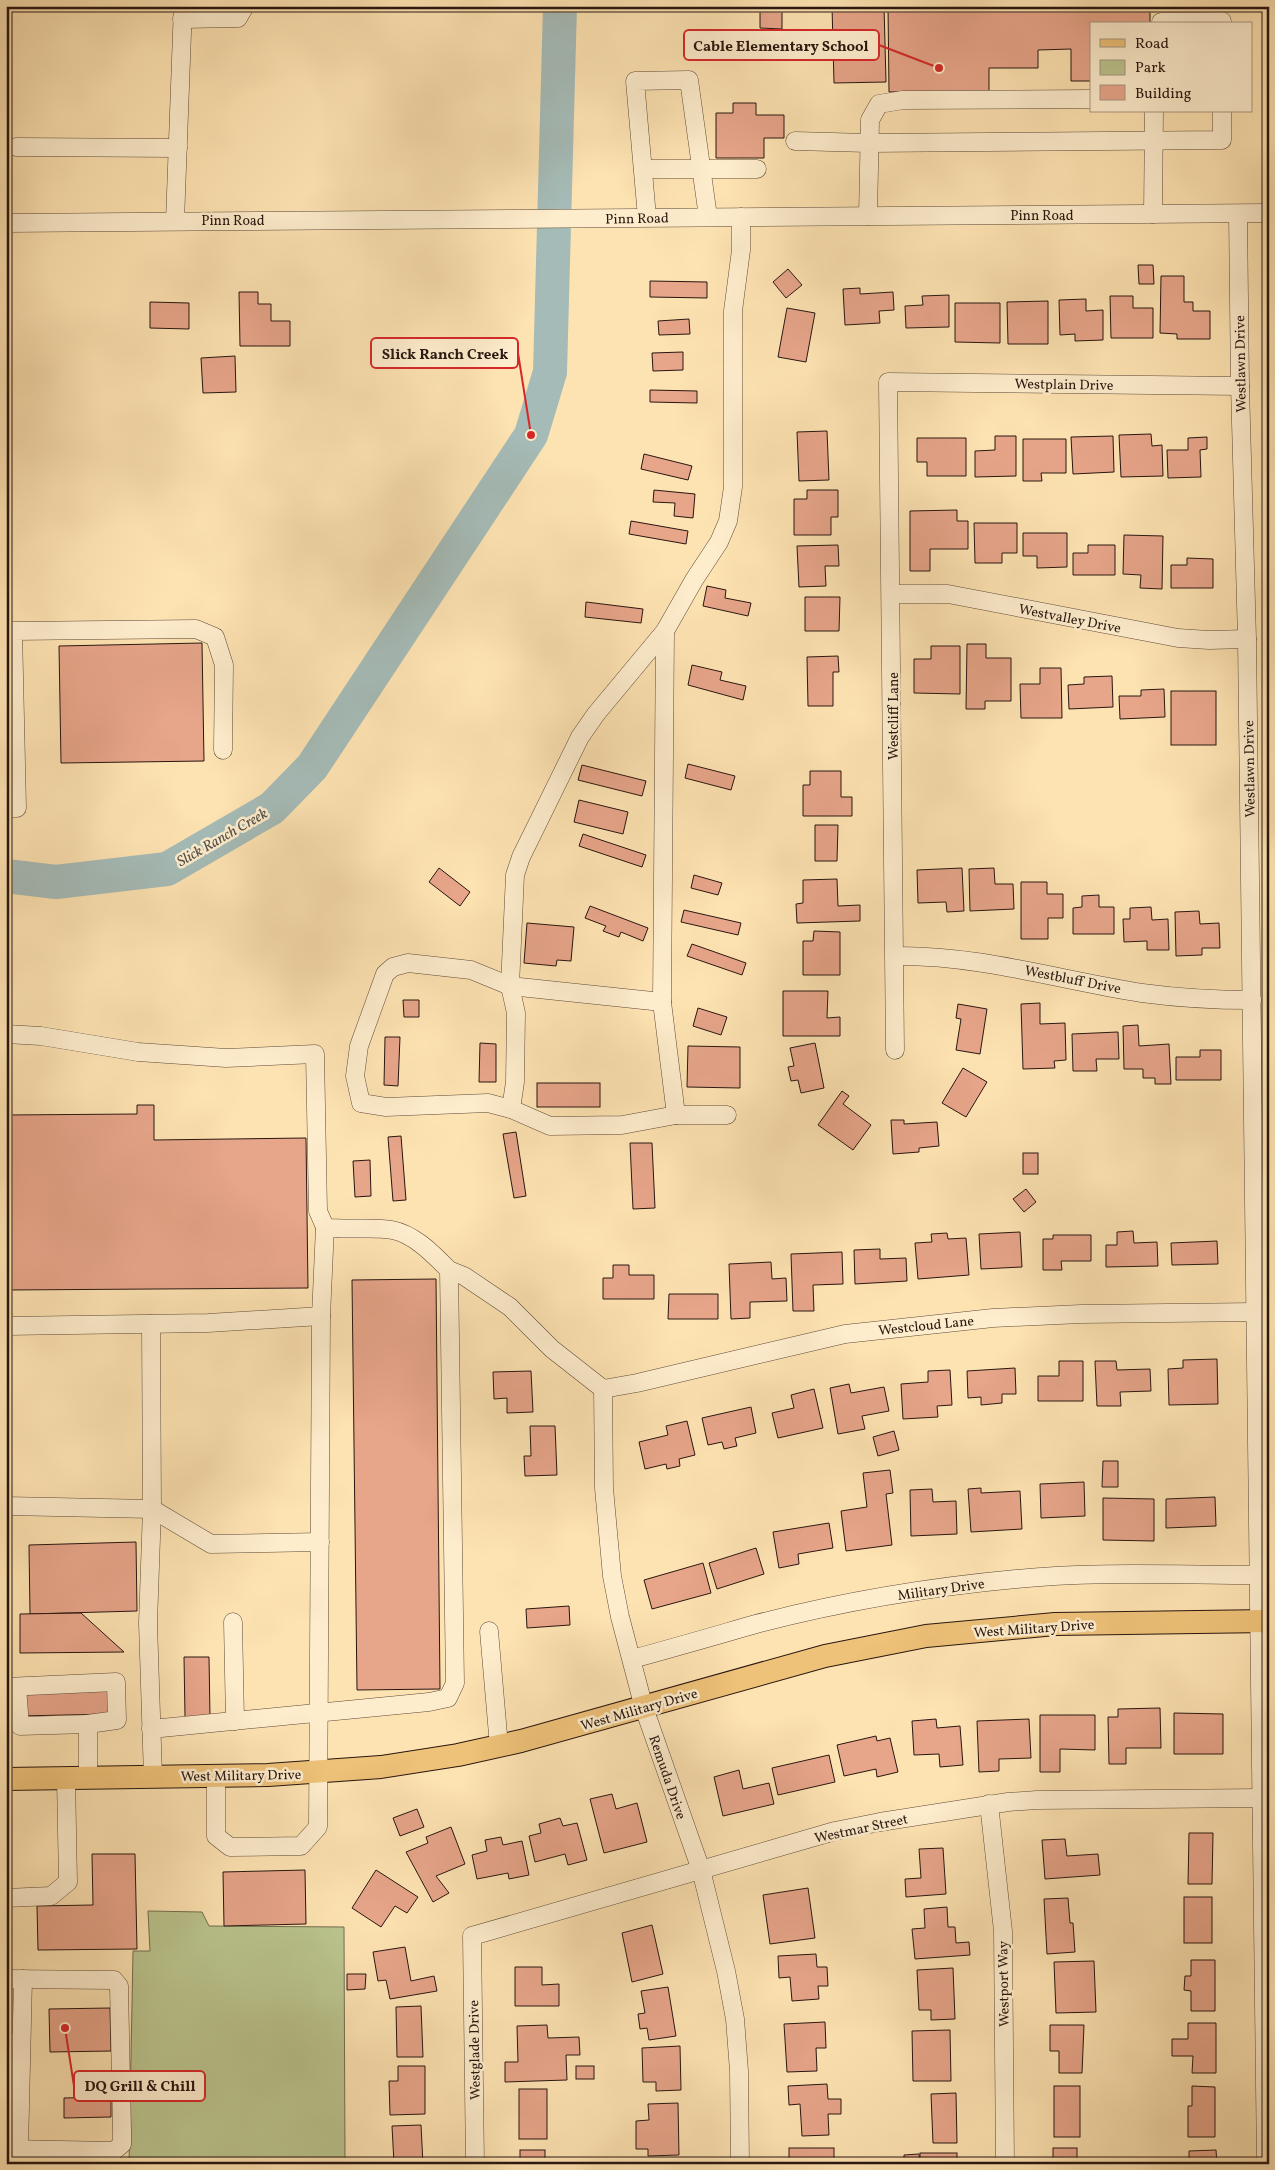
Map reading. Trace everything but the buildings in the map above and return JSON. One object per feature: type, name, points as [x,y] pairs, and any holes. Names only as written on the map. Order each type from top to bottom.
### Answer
[{"type":"main road","name":"West Military Drive","points":[[6,1779],[216,1776],[319,1772],[413,1763],[499,1746],[644,1708],[825,1656],[926,1636],[1055,1624],[1263,1621]]},
{"type":"street","points":[[176,221],[183,13],[238,18],[245,6]]},
{"type":"street","points":[[1178,22],[1222,17]]},
{"type":"street","points":[[647,217],[635,81],[689,80],[708,217]]},
{"type":"street","points":[[868,216],[868,143],[870,120],[879,104],[902,100],[1090,99]]},
{"type":"street","points":[[1153,214],[1154,112]]},
{"type":"street","points":[[795,141],[868,143],[1222,140],[1222,112]]},
{"type":"street","points":[[16,147],[178,148]]},
{"type":"street","points":[[643,169],[757,169]]},
{"type":"street","name":"Pinn Road","points":[[6,222],[1269,213]]},
{"type":"street","name":"Westlawn Drive","points":[[1238,214],[1240,386],[1247,639],[1256,1312],[1263,1449],[1263,1520],[1258,1575],[1263,1621],[1262,1798],[1266,2164]]},
{"type":"street","points":[[511,1109],[515,1082],[516,1014],[510,986],[515,875],[521,857],[580,737],[596,714],[665,631],[694,580],[719,542],[728,521],[733,487],[733,310],[741,250],[741,217]]},
{"type":"street","name":"Westplain Drive","points":[[888,382],[1240,386]]},
{"type":"street","name":"Westcliff Lane","points":[[888,382],[896,1050]]},
{"type":"street","name":"Westvalley Drive","points":[[892,594],[948,594],[1178,638],[1209,640],[1247,639]]},
{"type":"street","points":[[6,808],[17,808],[10,631],[196,629],[215,637],[224,665],[223,750]]},
{"type":"street","points":[[665,631],[662,1002],[676,1115]]},
{"type":"street","name":"Westbluff Drive","points":[[895,956],[925,956],[984,962],[1142,993],[1210,1000],[1252,1000]]},
{"type":"street","points":[[662,1002],[510,986],[471,970],[408,963],[393,967],[385,974],[359,1046],[355,1076],[361,1103],[374,1106],[488,1103],[511,1109],[550,1126],[622,1125],[676,1115],[727,1114]]},
{"type":"street","points":[[6,1034],[41,1036],[138,1052],[226,1058],[315,1054],[318,1211],[325,1227],[321,1316],[318,1827],[301,1846],[230,1847],[216,1836],[216,1776]]},
{"type":"street","points":[[325,1227],[341,1230],[392,1230],[410,1237],[431,1252],[449,1270],[464,1276],[510,1308],[552,1349],[603,1389]]},
{"type":"street","points":[[151,1729],[320,1714],[429,1702],[448,1698],[455,1683],[449,1270]]},
{"type":"street","name":"Westcloud Lane","points":[[603,1389],[646,1381],[845,1334],[993,1318],[1091,1314],[1256,1312]]},
{"type":"street","points":[[6,1326],[151,1324],[321,1316]]},
{"type":"street","points":[[151,1324],[152,1508],[148,1624],[152,1777]]},
{"type":"street","name":"Remuda Drive","points":[[603,1389],[604,1488],[612,1568],[620,1617],[644,1708],[701,1870],[726,1971],[735,2019],[739,2071],[740,2164]]},
{"type":"street","points":[[6,1506],[152,1508],[211,1544],[320,1542]]},
{"type":"street","name":"Military Drive","points":[[632,1659],[756,1624],[831,1607],[933,1589],[1035,1578],[1099,1575],[1258,1575]]},
{"type":"street","points":[[233,1622],[235,1721]]},
{"type":"street","points":[[488,1631],[499,1746]]},
{"type":"street","points":[[116,1682],[117,1720],[88,1724],[20,1726],[12,1687],[116,1682]]},
{"type":"street","points":[[6,1898],[52,1896],[68,1882],[77,1778],[88,1724]]},
{"type":"street","name":"Westmar Street","points":[[472,1936],[834,1831],[880,1822],[989,1804],[1037,1800],[1262,1798]]},
{"type":"street","name":"Westport Way","points":[[989,1804],[1002,1931],[1005,2164]]},
{"type":"street","name":"Westglade Drive","points":[[472,1936],[475,2164]]},
{"type":"street","points":[[14,1979],[114,1980],[119,1986],[122,2144],[114,2151],[13,2149],[14,2043],[14,1979]]},
{"type":"green space","points":[[148,1911],[202,1912],[209,1926],[344,1927],[345,2160],[129,2164],[133,1951],[150,1951]]},
{"type":"waterway","name":"Slick Ranch Creek","points":[[6,876],[56,882],[167,869],[272,808],[312,767],[531,435],[550,372],[560,6]]},
{"type":"place","name":"Cable Elementary School","points":[[939,68]]},
{"type":"place","name":"Slick Ranch Creek","points":[[531,435]]},
{"type":"place","name":"DQ Grill & Chill","points":[[65,2028]]}]
